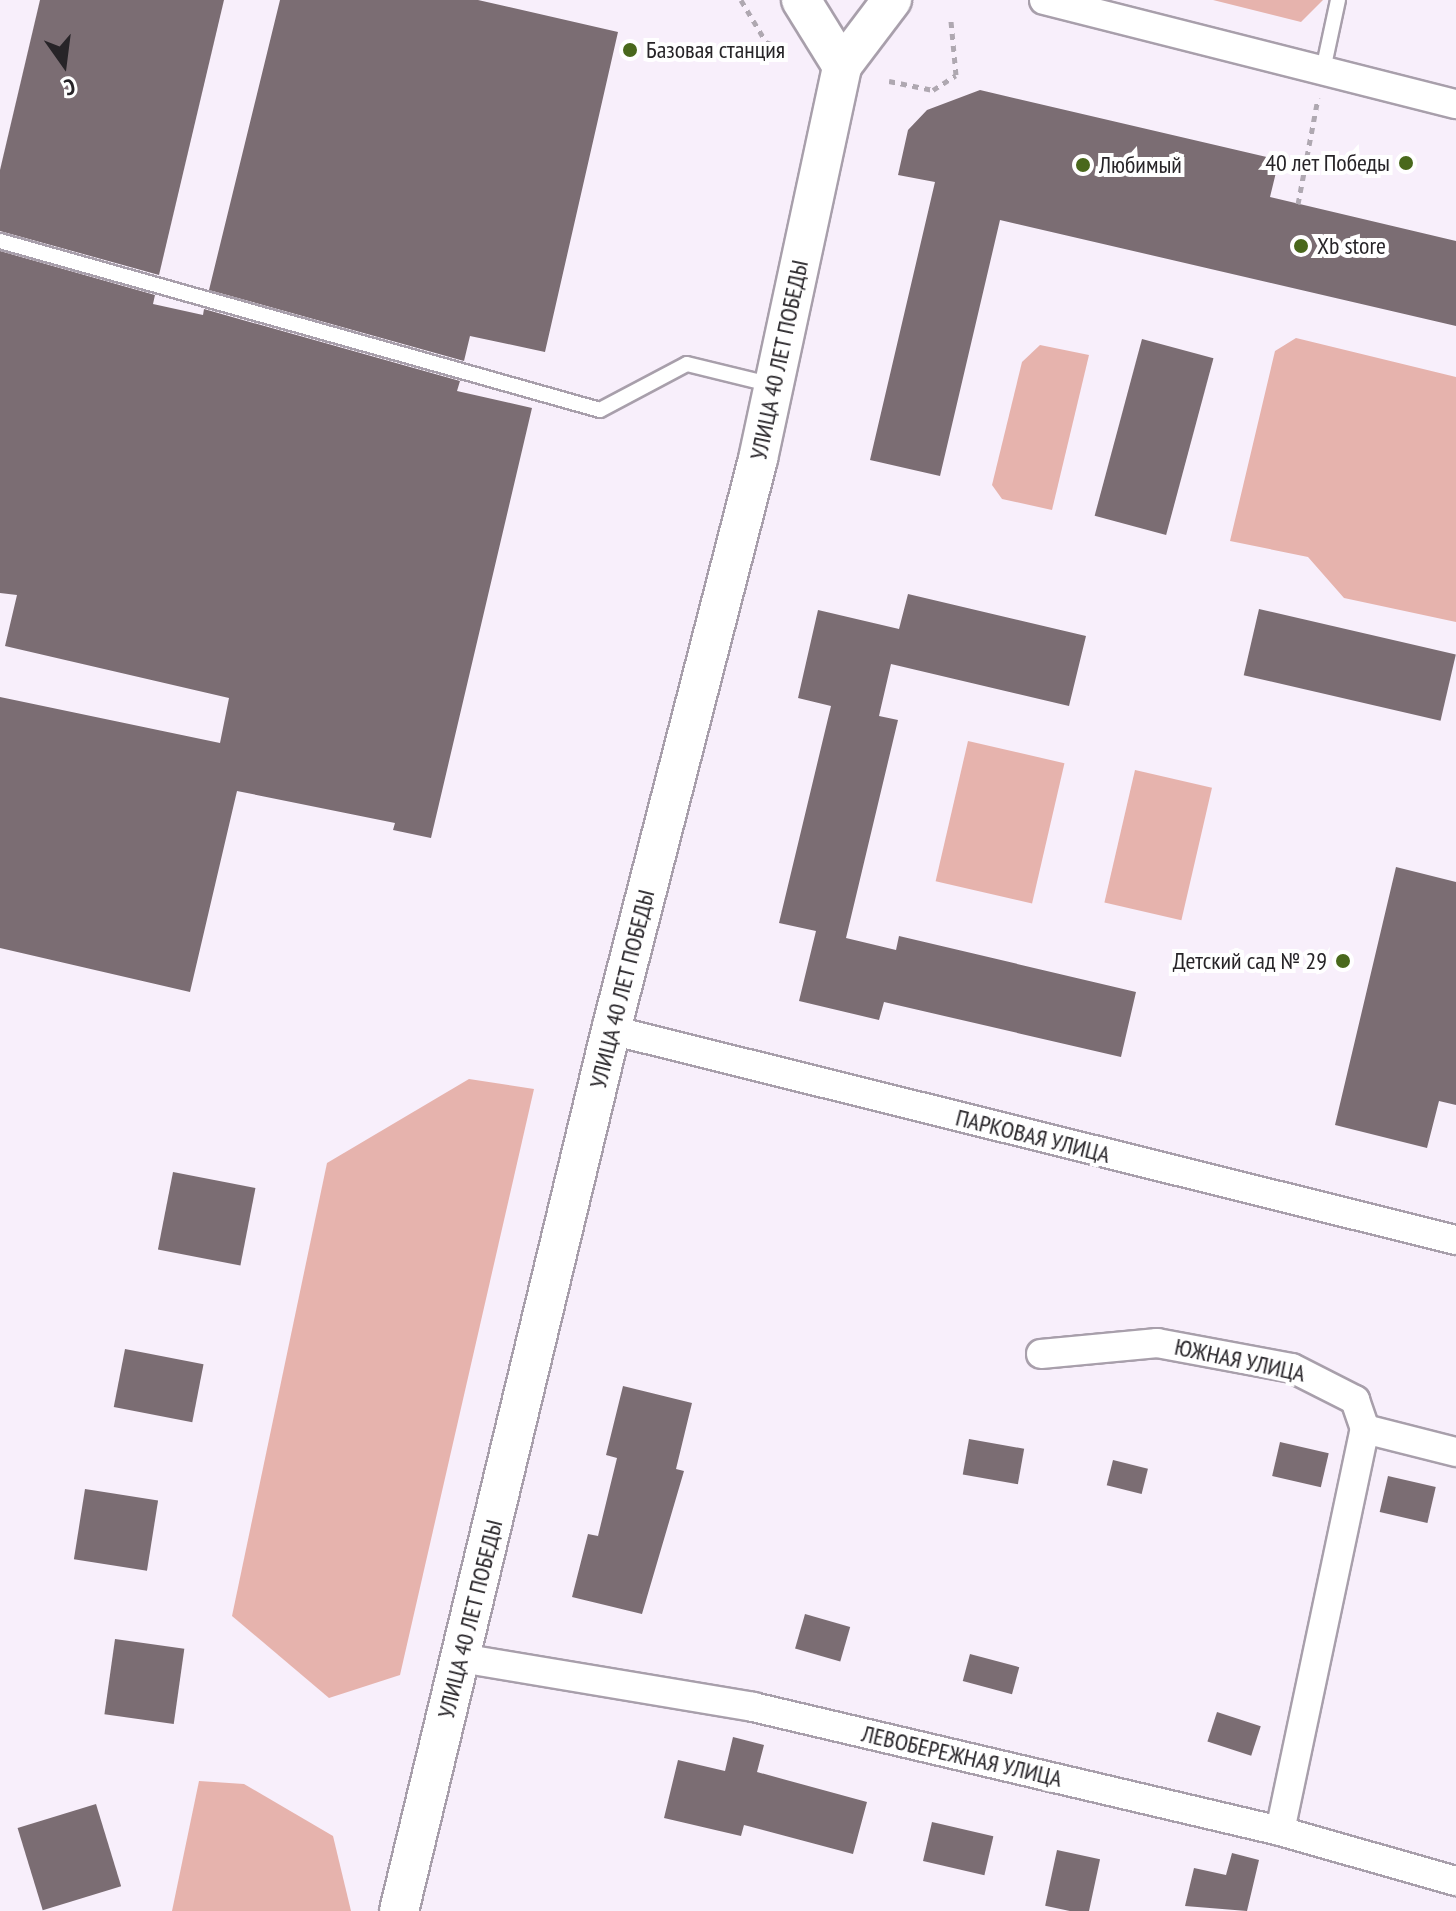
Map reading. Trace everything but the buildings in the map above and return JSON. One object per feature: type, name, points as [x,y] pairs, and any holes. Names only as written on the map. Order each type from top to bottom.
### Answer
[{"type":"main road","points":[[801,0],[842,66],[892,0]]},
{"type":"main road","points":[[811,0],[842,10],[883,0]]},
{"type":"main road","name":"УЛИЦА 40 ЛЕТ ПОБЕДЫ","points":[[399,1911],[611,1030],[773,385],[842,66]]},
{"type":"street","points":[[1051,1],[1456,104]]},
{"type":"street","name":"ПАРКОВАЯ УЛИЦА","points":[[611,1030],[1456,1240]]},
{"type":"street","name":"ЮЖНАЯ УЛИЦА","points":[[1041,1354],[1157,1343],[1292,1368],[1355,1400],[1365,1429]]},
{"type":"street","points":[[1280,1831],[1365,1429],[1456,1452]]},
{"type":"street","name":"ЛЕВОБЕРЕЖНАЯ УЛИЦА","points":[[461,1658],[753,1707],[1280,1831],[1456,1881]]},
{"type":"lane","points":[[1323,70],[1338,0]]},
{"type":"lane","points":[[0,241],[600,410],[687,364],[773,385]]},
{"type":"path","points":[[741,0],[766,42],[785,49]]},
{"type":"path","points":[[889,81],[933,90],[956,75],[951,21]]},
{"type":"path","points":[[1298,204],[1323,70]]},
{"type":"shaded area","points":[[1213,0],[1323,0],[1301,22]]},
{"type":"shaded area","points":[[1296,338],[1456,377],[1456,622],[1344,598],[1308,557],[1230,541],[1275,351]]},
{"type":"shaded area","points":[[1040,345],[1089,355],[1052,510],[1002,499],[992,485],[1022,362]]},
{"type":"shaded area","points":[[968,741],[1064,763],[1032,904],[936,881]]},
{"type":"shaded area","points":[[1135,770],[1212,788],[1181,920],[1104,903]]},
{"type":"shaded area","points":[[469,1079],[534,1089],[400,1675],[329,1698],[232,1616],[327,1163]]},
{"type":"shaded area","points":[[199,1781],[244,1784],[333,1836],[351,1911],[172,1911]]},
{"type":"place","name":"Базовая станция","points":[[630,50]]},
{"type":"place","name":"40 лет Победы","points":[[1406,163]]},
{"type":"place","name":"Любимый","points":[[1083,165]]},
{"type":"place","name":"Xb store","points":[[1301,246]]},
{"type":"place","name":"Детский сад № 29","points":[[1343,961]]}]
